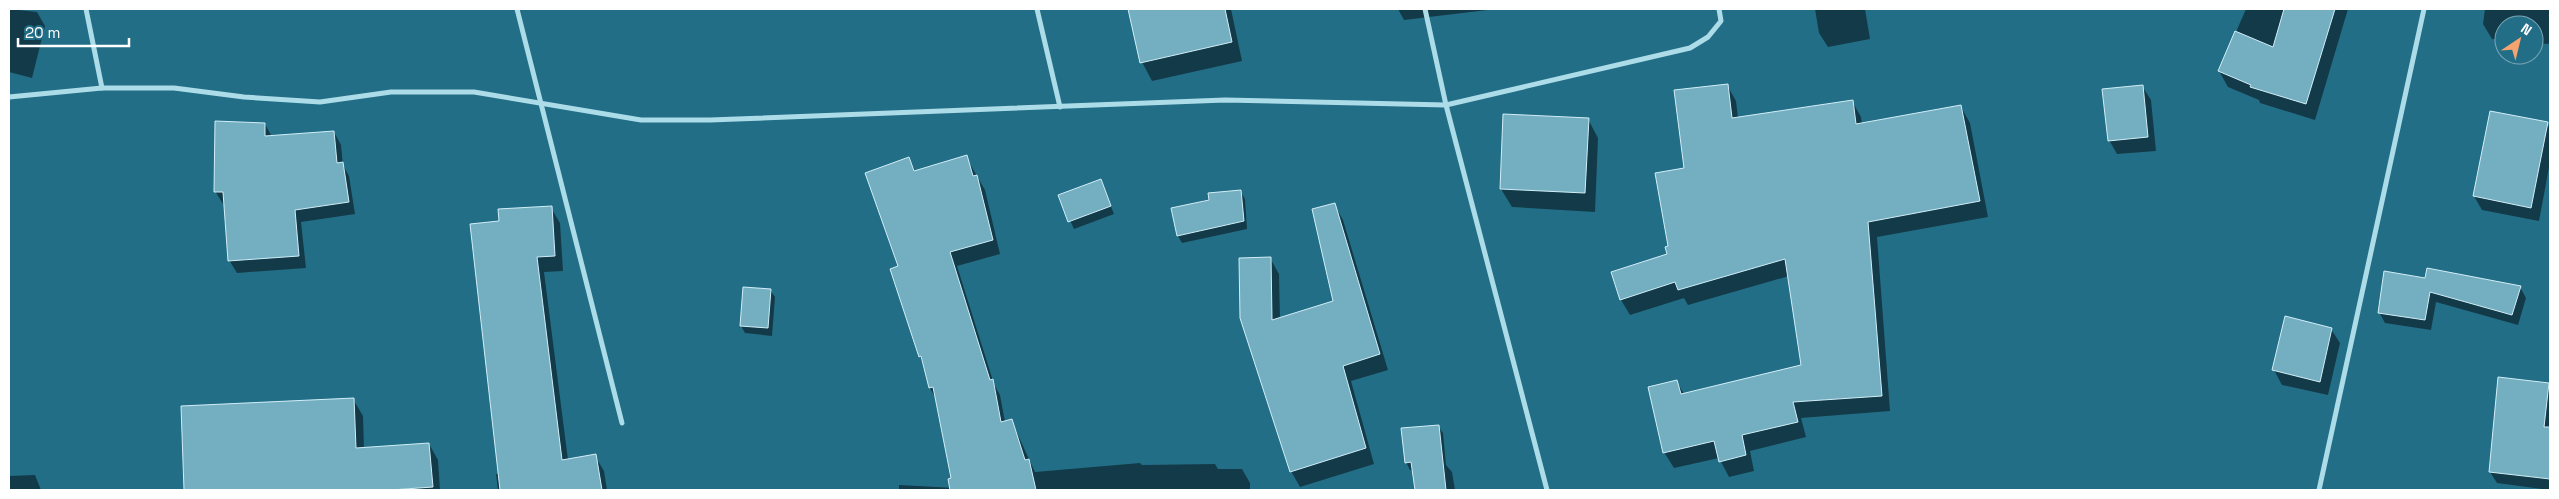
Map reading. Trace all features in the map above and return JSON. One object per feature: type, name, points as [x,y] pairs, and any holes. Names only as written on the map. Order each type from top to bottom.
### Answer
[{"type":"street","points":[[86,9],[102,88]]},
{"type":"street","points":[[517,9],[622,423]]},
{"type":"street","points":[[1037,9],[1060,107]]},
{"type":"street","points":[[1426,9],[1446,104],[1547,490]]},
{"type":"street","points":[[9,97],[102,88],[174,88],[244,97],[320,102],[391,92],[474,92],[641,120],[710,120],[1225,100],[1446,104],[1690,48],[1708,37],[1721,22],[1719,9]]},
{"type":"street","points":[[2319,490],[2424,9]]},
{"type":"building","points":[[1128,9],[1225,9],[1232,42],[1140,63]]},
{"type":"building","points":[[2284,9],[2335,9],[2306,104],[2250,87],[2251,85],[2218,71],[2235,31],[2273,47]]},
{"type":"building","points":[[1728,84],[1732,118],[1853,100],[1856,124],[1961,105],[1980,201],[1868,222],[1882,396],[1793,402],[1798,422],[1742,435],[1746,455],[1719,462],[1714,441],[1663,453],[1648,387],[1677,380],[1681,394],[1801,365],[1785,259],[1678,290],[1675,282],[1620,300],[1611,272],[1667,254],[1665,247],[1668,246],[1655,173],[1684,168],[1674,90]]},
{"type":"building","points":[[2143,85],[2148,137],[2108,141],[2102,89]]},
{"type":"building","points":[[2490,111],[2548,122],[2531,208],[2473,196]]},
{"type":"building","points":[[1503,114],[1589,118],[1585,193],[1500,189]]},
{"type":"building","points":[[215,121],[265,123],[265,136],[334,131],[337,163],[343,162],[349,202],[295,210],[299,256],[228,261],[223,192],[214,192]]},
{"type":"building","points":[[967,155],[973,176],[977,175],[993,240],[950,252],[990,380],[993,379],[1001,422],[1012,419],[1025,460],[1029,459],[1036,490],[950,490],[948,479],[951,478],[933,387],[929,388],[921,356],[919,357],[890,269],[898,266],[865,173],[909,157],[914,171]]},
{"type":"building","points":[[1101,179],[1111,206],[1068,222],[1058,195]]},
{"type":"building","points":[[1241,190],[1244,221],[1177,236],[1171,208],[1209,200],[1208,193]]},
{"type":"building","points":[[1335,203],[1380,354],[1343,366],[1366,448],[1290,472],[1240,318],[1239,258],[1271,257],[1272,320],[1333,301],[1312,209]]},
{"type":"building","points":[[552,206],[555,256],[537,257],[562,460],[596,454],[602,490],[500,490],[470,224],[499,221],[498,209]]},
{"type":"building","points":[[2427,268],[2521,286],[2512,315],[2430,292],[2425,320],[2378,313],[2384,271],[2425,278]]},
{"type":"building","points":[[743,287],[771,289],[768,328],[740,326]]},
{"type":"building","points":[[2285,316],[2332,328],[2320,382],[2272,370]]},
{"type":"building","points":[[2498,377],[2549,383],[2544,427],[2550,427],[2550,479],[2489,472]]},
{"type":"building","points":[[354,398],[356,448],[429,443],[433,487],[391,490],[184,490],[181,406]]},
{"type":"building","points":[[1439,425],[1446,490],[1415,490],[1411,462],[1405,463],[1401,428]]}]
